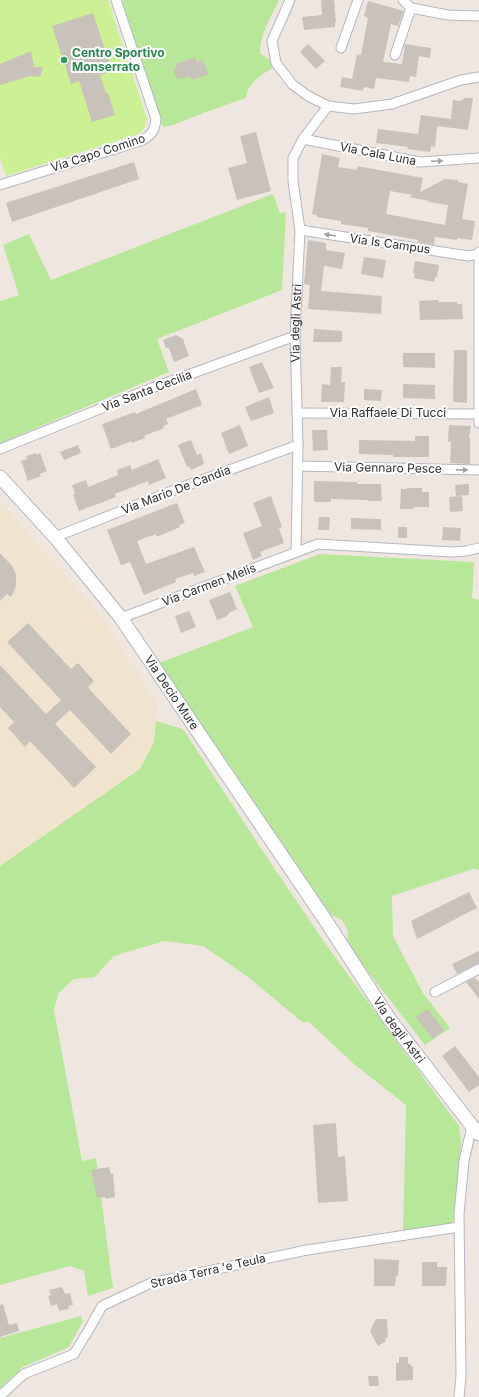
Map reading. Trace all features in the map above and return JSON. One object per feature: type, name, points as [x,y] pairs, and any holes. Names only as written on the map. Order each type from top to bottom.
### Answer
[{"type":"street","name":"Via Capo Comino","points":[[0,185],[140,141],[152,134],[156,119],[116,0]]},
{"type":"street","points":[[290,0],[272,41],[276,63],[292,84],[308,96],[328,106],[354,109],[392,104],[461,80],[479,77]]},
{"type":"street","points":[[342,48],[358,0]]},
{"type":"street","points":[[404,0],[411,8],[448,15],[479,16]]},
{"type":"street","points":[[395,55],[411,8]]},
{"type":"street","name":"Via degli Astri","points":[[296,552],[298,445],[295,336],[300,230],[293,181],[293,158],[302,139],[328,106]]},
{"type":"street","name":"Via Cala Luna","points":[[302,139],[420,162],[479,158]]},
{"type":"street","name":"Via Is Campus","points":[[300,230],[468,256],[479,253]]},
{"type":"street","points":[[479,253],[479,423]]},
{"type":"street","name":"Via Santa Cecilia","points":[[0,449],[152,388],[295,336]]},
{"type":"street","name":"Via Raffaele Di Tucci","points":[[297,413],[478,414]]},
{"type":"street","name":"Via Mario De Candia","points":[[55,537],[177,489],[298,445]]},
{"type":"street","name":"Via Gennaro Pesce","points":[[297,466],[479,470]]},
{"type":"street","name":"Via Decio Mure","points":[[0,477],[55,537],[121,618],[326,921]]},
{"type":"street","name":"Via Carmen Melis","points":[[121,618],[318,544],[451,552],[479,548]]},
{"type":"street","name":"Via degli Astri","points":[[326,921],[390,1020],[475,1130]]},
{"type":"street","points":[[435,992],[479,969]]},
{"type":"street","points":[[459,1397],[462,1376],[459,1214],[464,1162],[475,1130]]},
{"type":"street","name":"Strada Terra 'e Teula","points":[[0,1396],[24,1374],[74,1354],[102,1306],[151,1283],[306,1250],[459,1227]]},
{"type":"shaded area","points":[[0,501],[101,615],[157,704],[154,742],[140,769],[0,866]]},
{"type":"green space","name":"Centro Sportivo Monserrato","points":[[0,0],[108,0],[147,119],[142,131],[138,134],[6,176],[0,158]]},
{"type":"green space","points":[[122,0],[279,0],[266,26],[260,46],[260,53],[270,60],[273,68],[252,83],[247,92],[246,98],[173,125],[163,127]]},
{"type":"green space","points":[[273,194],[280,213],[286,212],[282,290],[157,339],[169,372],[0,443],[0,301],[19,295],[3,245],[29,234],[51,280]]},
{"type":"green space","points":[[320,554],[474,562],[472,598],[479,600],[479,870],[473,869],[392,896],[393,936],[423,993],[450,1028],[425,1045],[347,945],[348,931],[342,920],[330,915],[171,683],[159,663],[253,627],[235,586]]},
{"type":"green space","points":[[156,721],[183,729],[327,946],[459,1126],[461,1142],[455,1219],[450,1224],[403,1232],[406,1105],[355,1065],[309,1022],[302,1022],[248,977],[203,946],[164,941],[114,956],[95,977],[74,979],[58,994],[54,1010],[82,1161],[96,1158],[113,1288],[88,1296],[84,1271],[70,1266],[0,1285],[0,866],[140,769],[154,742]]},
{"type":"green space","points":[[81,1316],[83,1321],[69,1347],[23,1367],[0,1388],[0,1338]]},
{"type":"building","points":[[321,0],[334,0],[335,27],[304,30],[302,17],[322,15]]},
{"type":"building","points":[[368,1],[404,11],[398,26],[391,24],[383,62],[402,64],[405,44],[431,48],[430,58],[419,56],[416,77],[410,76],[409,82],[376,78],[374,89],[364,87],[363,91],[340,87],[342,77],[352,79],[357,54],[361,55],[368,18],[364,16]]},
{"type":"building","points":[[93,13],[112,71],[100,75],[115,115],[92,122],[79,81],[71,84],[52,26]]},
{"type":"building","points":[[308,44],[325,61],[316,69],[300,52]]},
{"type":"building","points":[[31,51],[34,67],[43,67],[40,77],[30,76],[0,85],[0,64]]},
{"type":"building","points":[[195,57],[197,62],[203,60],[208,74],[192,80],[190,76],[177,79],[173,70],[177,68],[176,64]]},
{"type":"building","points":[[465,98],[473,98],[468,130],[437,126],[435,147],[431,146],[430,152],[407,149],[408,147],[376,143],[378,129],[418,134],[421,115],[451,119],[453,100],[460,101]]},
{"type":"building","points":[[256,132],[271,191],[237,200],[228,168],[247,163],[240,136]]},
{"type":"building","points":[[322,154],[340,158],[338,167],[357,170],[357,166],[423,178],[420,192],[445,179],[458,180],[458,182],[468,184],[462,219],[475,221],[472,240],[457,238],[457,240],[435,237],[434,245],[418,242],[418,240],[368,231],[368,228],[341,224],[341,221],[317,217],[317,215],[312,214]],"holes":[[[390,191],[413,195],[409,197],[448,205],[445,225],[386,214]]]},
{"type":"building","points":[[134,162],[139,179],[12,222],[6,203]]},
{"type":"building","points":[[308,240],[326,243],[326,250],[345,253],[342,269],[324,266],[321,291],[382,296],[381,314],[308,309],[310,285],[304,284]]},
{"type":"building","points":[[364,257],[386,260],[383,278],[361,274]]},
{"type":"building","points":[[415,261],[439,265],[437,277],[435,277],[434,282],[414,278],[415,273],[413,273]]},
{"type":"building","points":[[438,300],[439,302],[457,302],[457,304],[462,304],[463,319],[420,320],[419,301]]},
{"type":"building","points":[[314,329],[342,331],[342,342],[313,342]]},
{"type":"building","points":[[176,335],[183,339],[189,356],[174,362],[169,348],[166,348],[163,340]]},
{"type":"building","points":[[454,350],[467,350],[467,403],[453,402]]},
{"type":"building","points":[[403,353],[435,353],[435,368],[403,367]]},
{"type":"building","points":[[262,362],[274,388],[259,393],[249,367]]},
{"type":"building","points":[[331,367],[342,367],[341,382],[345,382],[344,402],[321,402],[322,384],[330,385]]},
{"type":"building","points":[[403,384],[435,385],[435,399],[403,398]]},
{"type":"building","points":[[196,389],[202,405],[166,419],[168,424],[163,426],[164,428],[144,436],[145,438],[132,443],[131,441],[111,449],[102,424],[135,412],[136,414]]},
{"type":"building","points":[[364,389],[382,390],[381,401],[364,400]]},
{"type":"building","points":[[269,397],[274,413],[251,421],[245,407]]},
{"type":"building","points":[[240,425],[248,446],[229,454],[221,433]]},
{"type":"building","points":[[449,425],[471,426],[469,438],[470,464],[450,463],[451,442],[448,442]]},
{"type":"building","points":[[312,430],[327,430],[328,450],[313,451]]},
{"type":"building","points":[[415,436],[429,436],[429,457],[393,457],[393,455],[359,454],[359,440],[415,441]]},
{"type":"building","points":[[191,440],[197,455],[201,453],[204,464],[191,470],[189,466],[187,467],[178,445]]},
{"type":"building","points":[[78,445],[81,453],[64,460],[60,452]]},
{"type":"building","points":[[36,453],[37,455],[40,453],[47,471],[40,474],[41,476],[28,481],[21,461],[27,459],[26,456]]},
{"type":"building","points":[[158,459],[166,478],[149,485],[148,481],[115,494],[116,497],[79,511],[73,495],[75,494],[72,485],[86,480],[88,487],[118,475],[117,470],[130,465],[132,470]]},
{"type":"building","points":[[314,481],[381,484],[382,501],[331,499],[331,502],[314,502]]},
{"type":"building","points":[[469,484],[469,495],[456,496],[455,485]]},
{"type":"building","points":[[422,488],[422,492],[429,492],[429,507],[400,509],[401,489]]},
{"type":"building","points":[[271,496],[282,527],[279,528],[284,543],[260,552],[262,556],[253,560],[243,533],[262,526],[253,503]]},
{"type":"building","points":[[462,496],[463,511],[450,512],[449,497]]},
{"type":"building","points":[[177,503],[185,523],[179,525],[180,527],[159,536],[156,536],[156,534],[137,541],[146,564],[194,547],[205,572],[194,576],[193,573],[175,579],[176,582],[144,595],[130,562],[121,565],[107,530]]},
{"type":"building","points":[[319,517],[330,517],[329,530],[318,530]]},
{"type":"building","points":[[351,518],[381,519],[381,530],[351,529]]},
{"type":"building","points":[[398,527],[407,527],[407,538],[398,538]]},
{"type":"building","points":[[443,527],[461,528],[460,541],[442,540]]},
{"type":"building","points":[[0,553],[12,566],[16,574],[16,586],[11,597],[7,594],[0,601]]},
{"type":"building","points":[[230,592],[237,609],[229,613],[227,616],[217,620],[209,600]]},
{"type":"building","points":[[189,611],[196,627],[181,633],[175,616]]},
{"type":"building","points":[[28,623],[71,669],[78,663],[94,681],[88,687],[131,734],[111,754],[70,710],[55,724],[96,767],[74,788],[30,741],[25,747],[8,728],[14,722],[0,707],[0,665],[46,714],[61,700],[7,642]]},
{"type":"building","points":[[469,892],[477,908],[417,939],[411,921]]},
{"type":"building","points":[[479,951],[479,963],[457,974],[452,964]]},
{"type":"building","points":[[475,978],[479,982],[479,999],[466,982]]},
{"type":"building","points":[[428,1009],[444,1030],[433,1039],[416,1017]]},
{"type":"building","points":[[455,1046],[479,1077],[479,1085],[469,1092],[442,1056]]},
{"type":"building","points":[[336,1123],[338,1157],[345,1156],[348,1201],[318,1203],[313,1125]]},
{"type":"building","points":[[109,1167],[111,1174],[113,1173],[115,1197],[105,1199],[105,1197],[97,1198],[91,1170]]},
{"type":"building","points":[[374,1259],[399,1260],[398,1276],[396,1276],[395,1286],[374,1286]]},
{"type":"building","points":[[422,1262],[437,1262],[437,1267],[447,1267],[446,1286],[422,1286]]},
{"type":"building","points":[[62,1287],[65,1294],[70,1293],[73,1305],[68,1306],[69,1309],[59,1311],[57,1304],[51,1306],[48,1296],[51,1295],[49,1290]]},
{"type":"building","points":[[3,1304],[9,1325],[17,1323],[19,1331],[0,1337],[0,1305]]},
{"type":"building","points":[[376,1319],[387,1319],[388,1337],[385,1339],[386,1341],[378,1346],[370,1331]]},
{"type":"building","points":[[399,1357],[408,1357],[408,1363],[413,1367],[413,1380],[396,1381],[396,1363],[399,1363]]},
{"type":"building","points":[[368,1376],[378,1376],[379,1386],[369,1386]]},
{"type":"place","name":"Centro Sportivo Monserrato","points":[[64,60]]}]
